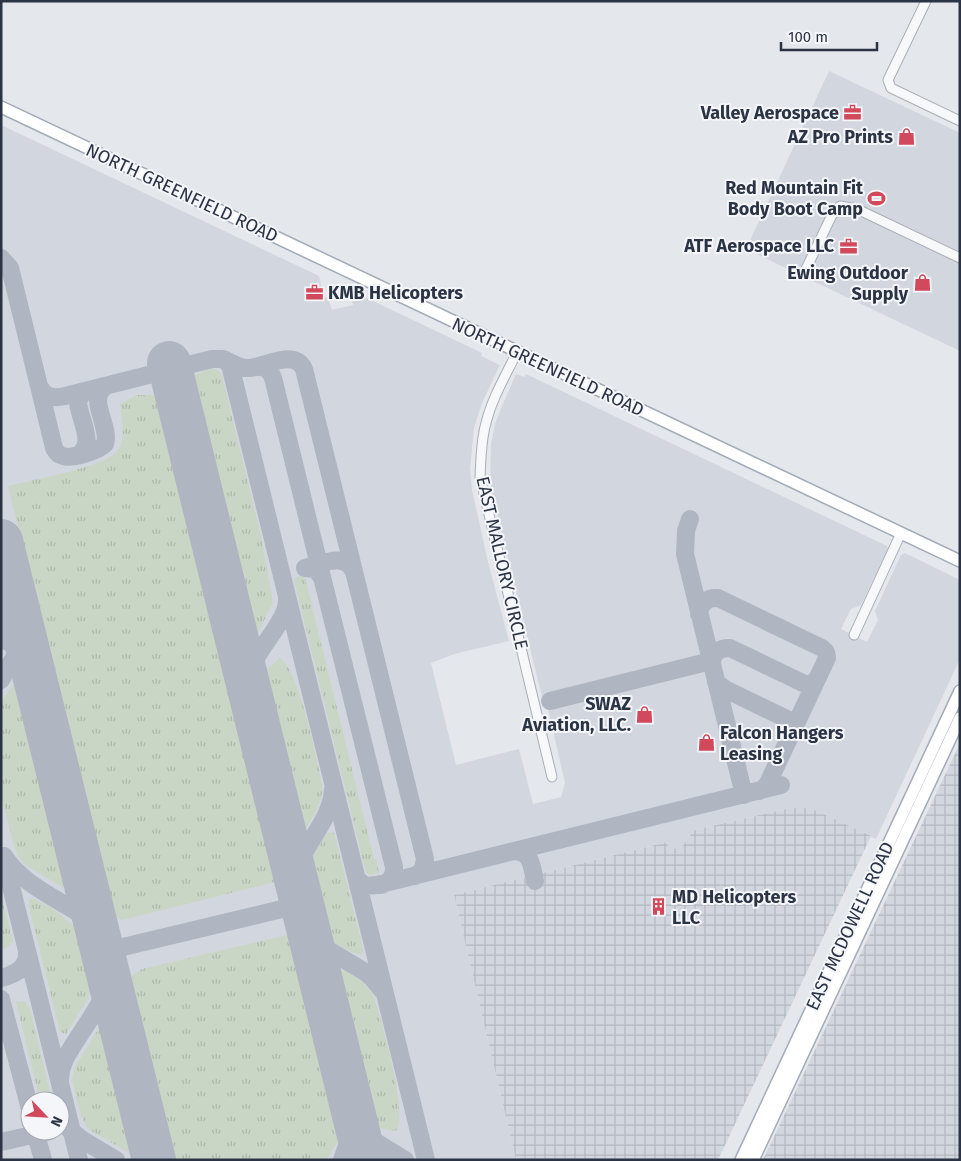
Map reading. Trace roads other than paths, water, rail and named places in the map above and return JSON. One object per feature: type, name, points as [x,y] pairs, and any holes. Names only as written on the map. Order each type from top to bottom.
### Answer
[{"type":"main road","name":"NORTH GREENFIELD ROAD","points":[[1,107],[960,562]]},
{"type":"main road","name":"EAST MCDOWELL ROAD","points":[[753,1160],[890,855],[960,691]]},
{"type":"main road","name":"EAST MCDOWELL ROAD","points":[[741,1160],[890,855],[960,718]]},
{"type":"street","points":[[926,1],[888,80],[891,88],[960,121]]},
{"type":"street","points":[[804,273],[832,215],[840,206],[857,209],[960,258]]},
{"type":"street","name":"EAST MALLORY CIRCLE","points":[[517,352],[492,405],[486,423],[482,444],[480,477],[552,777]]},
{"type":"street","points":[[854,635],[901,533]]},
{"type":"place","name":"Valley Aerospace","points":[[853,113]]},
{"type":"place","name":"AZ Pro Prints","points":[[907,137]]},
{"type":"place","name":"Red Mountain Fit Body Boot Camp","points":[[877,198]]},
{"type":"place","name":"ATF Aerospace LLC","points":[[848,246]]},
{"type":"place","name":"Ewing Outdoor Supply","points":[[922,283]]},
{"type":"place","name":"KMB Helicopters","points":[[314,293]]},
{"type":"place","name":"SWAZ Aviation, LLC.","points":[[645,714]]},
{"type":"place","name":"Falcon Hangers Leasing","points":[[706,743]]},
{"type":"place","name":"MD Helicopters LLC","points":[[658,907]]}]
